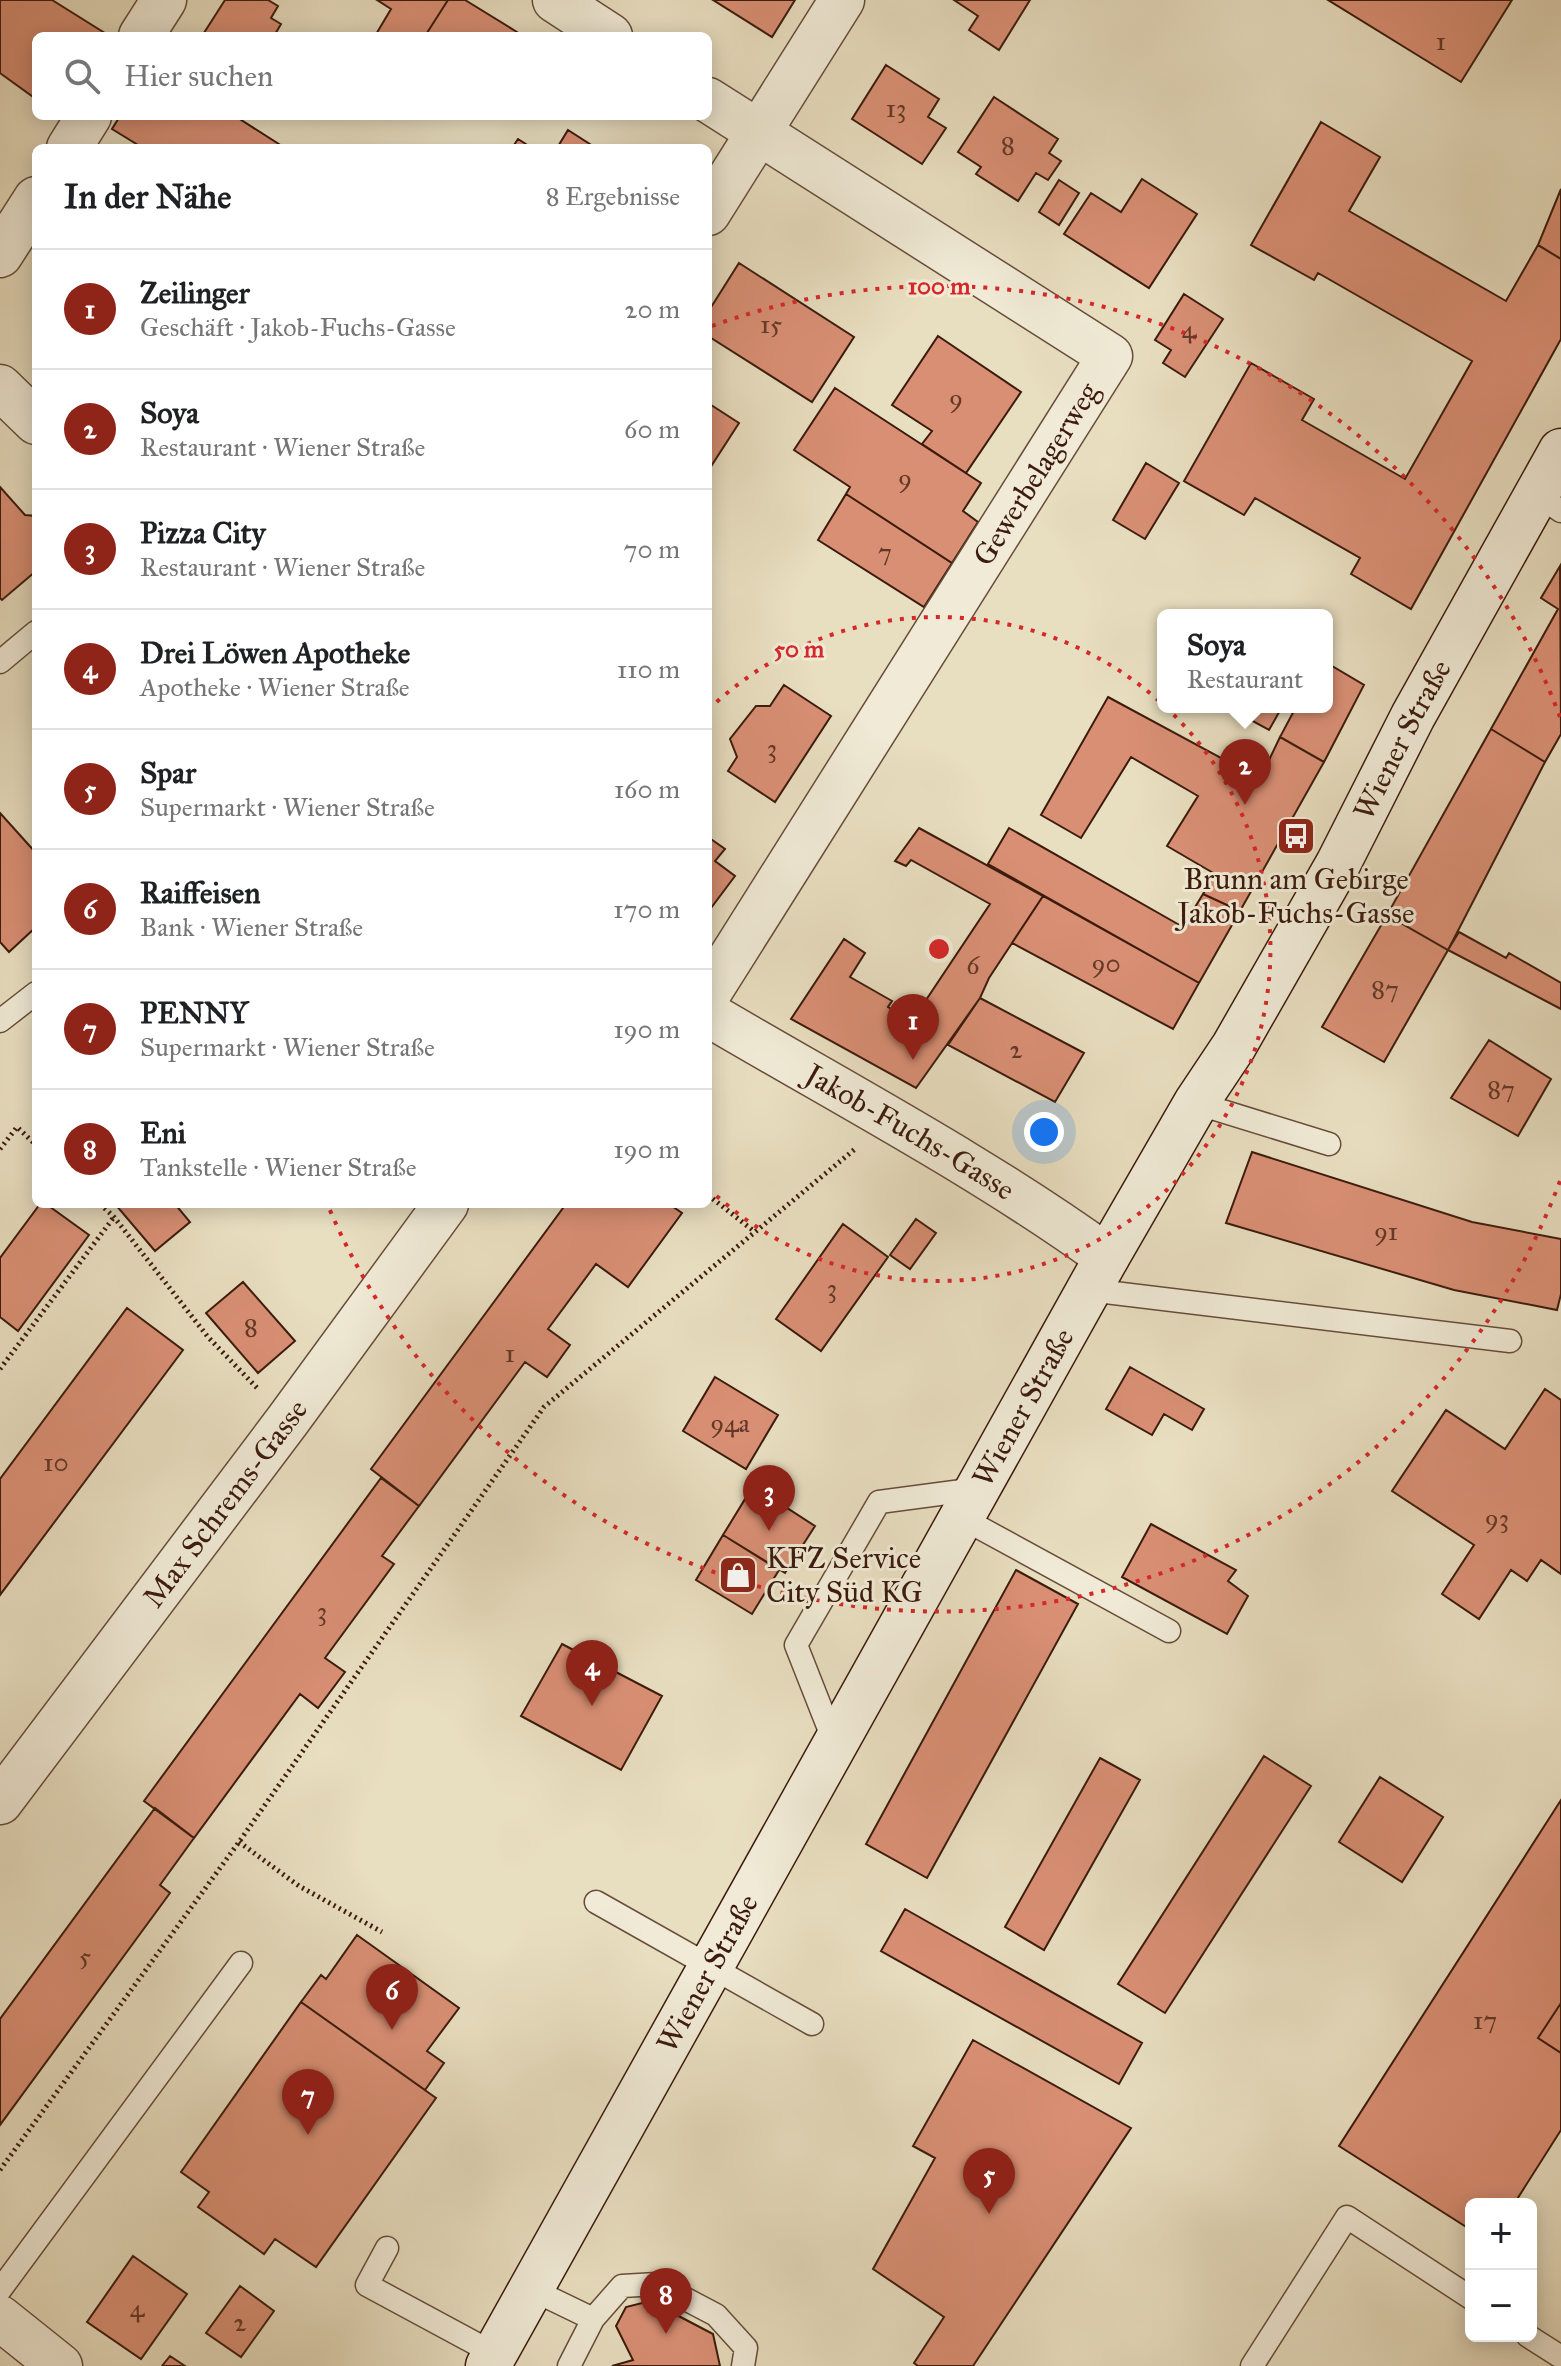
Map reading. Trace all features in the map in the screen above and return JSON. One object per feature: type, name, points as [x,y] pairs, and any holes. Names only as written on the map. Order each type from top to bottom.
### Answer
[{"type":"street","points":[[144,32],[164,0]]},
{"type":"street","points":[[555,0],[604,32]]},
{"type":"street","points":[[712,207],[842,0]]},
{"type":"street","name":"Gewerbelagerweg","points":[[712,103],[1110,356],[712,988]]},
{"type":"street","points":[[72,144],[86,120]]},
{"type":"street","points":[[0,255],[32,205]]},
{"type":"street","points":[[0,387],[32,418]]},
{"type":"street","name":"Wiener Straße","points":[[492,2360],[1098,1273],[1196,1103],[1234,1046],[1338,864],[1413,716],[1549,503],[1561,451]]},
{"type":"street","name":"Jakob-Fuchs-Gasse","points":[[712,1016],[1044,1212],[1098,1273]]},
{"type":"street","name":"Max Schrems-Gasse","points":[[4,1788],[288,1420],[443,1208]]},
{"type":"street","points":[[0,2318],[60,2366]]},
{"type":"lane","points":[[0,662],[32,635]]},
{"type":"lane","points":[[0,1021],[32,996]]},
{"type":"lane","points":[[1196,1103],[1329,1144]]},
{"type":"lane","points":[[1098,1273],[1510,1341]]},
{"type":"lane","points":[[835,1745],[796,1645],[879,1502],[970,1503],[1169,1631]]},
{"type":"lane","points":[[596,1902],[812,2024]]},
{"type":"lane","points":[[0,2290],[241,1963]]},
{"type":"lane","points":[[1252,2366],[1347,2217],[1465,2294]]},
{"type":"lane","points":[[387,2248],[367,2285],[492,2360]]},
{"type":"lane","points":[[569,2366],[593,2319],[622,2286],[657,2284],[716,2315],[746,2348],[743,2366]]},
{"type":"lane","points":[[531,2289],[593,2319]]},
{"type":"lane","points":[[1537,2342],[1561,2357]]},
{"type":"path","points":[[0,2170],[239,1842],[544,1407],[890,1121]]},
{"type":"path","points":[[0,1149],[17,1127],[32,1141]]},
{"type":"path","points":[[712,1198],[755,1232]]},
{"type":"path","points":[[104,1208],[208,1337],[288,1420]]},
{"type":"path","points":[[0,1369],[114,1217]]},
{"type":"path","points":[[239,1842],[299,1886],[382,1932]]},
{"type":"building","points":[[0,0],[52,0],[103,32],[32,32],[32,96],[0,73]]},
{"type":"building","points":[[225,0],[268,0],[278,6],[271,18],[281,24],[276,32],[205,32]]},
{"type":"building","points":[[377,0],[448,0],[428,32],[377,32],[391,9]]},
{"type":"building","points":[[448,0],[465,0],[517,32],[428,32]]},
{"type":"building","points":[[713,0],[795,0],[772,37]]},
{"type":"building","points":[[954,0],[1030,0],[999,50],[969,30],[978,16]]},
{"type":"building","points":[[1328,0],[1512,0],[1461,82]]},
{"type":"building","points":[[886,65],[939,99],[928,117],[946,128],[922,164],[852,119]]},
{"type":"building","points":[[994,97],[1058,139],[1049,153],[1061,161],[1048,180],[1036,173],[1018,201],[976,174],[981,167],[958,152]]},
{"type":"building","points":[[118,120],[241,120],[279,144],[136,144],[112,129]]},
{"type":"building","points":[[1321,122],[1380,157],[1349,211],[1506,301],[1538,245],[1561,259],[1561,339],[1411,609],[1351,574],[1360,558],[1255,498],[1244,515],[1184,481],[1251,363],[1314,399],[1302,420],[1405,479],[1472,361],[1318,273],[1314,280],[1251,245]]},
{"type":"building","points":[[568,130],[590,144],[559,144]]},
{"type":"building","points":[[1142,179],[1197,214],[1149,288],[1064,234],[1091,193],[1121,212]]},
{"type":"building","points":[[1059,180],[1079,193],[1059,225],[1039,212]]},
{"type":"building","points":[[1561,189],[1561,259],[1538,245]]},
{"type":"building","points":[[739,263],[854,337],[812,402],[712,339],[712,306]]},
{"type":"building","points":[[1184,294],[1223,319],[1185,377],[1163,363],[1171,350],[1155,340]]},
{"type":"building","points":[[938,336],[1021,392],[966,473],[922,444],[932,431],[892,405]]},
{"type":"building","points":[[835,388],[981,483],[963,511],[978,522],[952,563],[846,494],[850,487],[794,450]]},
{"type":"building","points":[[712,406],[739,423],[712,465]]},
{"type":"building","points":[[1146,463],[1179,483],[1145,539],[1113,520]]},
{"type":"building","points":[[0,487],[25,515],[32,516],[32,574],[2,600]]},
{"type":"building","points":[[846,494],[952,563],[924,607],[818,540]]},
{"type":"building","points":[[1560,566],[1561,734],[1545,762],[1491,729],[1558,609],[1541,598]]},
{"type":"building","points":[[1333,667],[1364,685],[1324,762],[1280,737],[1293,713],[1333,713]]},
{"type":"building","points":[[784,685],[831,716],[775,802],[728,771],[737,757],[730,739],[756,706],[770,706]]},
{"type":"building","points":[[1108,697],[1260,779],[1280,737],[1324,762],[1240,911],[1203,894],[1215,874],[1167,846],[1198,796],[1131,757],[1081,838],[1041,815]]},
{"type":"building","points":[[1238,713],[1279,713],[1269,730]]},
{"type":"building","points":[[1491,729],[1545,762],[1448,950],[1387,915]]},
{"type":"building","points":[[0,813],[32,849],[32,931],[9,952],[0,942]]},
{"type":"building","points":[[919,828],[1043,896],[989,978],[980,998],[916,1088],[791,1019],[844,939],[865,953],[850,977],[892,1001],[888,1007],[912,1021],[990,904],[911,860],[906,866],[895,861]]},
{"type":"building","points":[[1009,828],[1183,927],[1203,894],[1240,911],[1199,983],[988,864]]},
{"type":"building","points":[[712,840],[725,849],[715,861],[735,876],[712,907]]},
{"type":"building","points":[[1043,896],[1199,983],[1173,1029],[1012,943]]},
{"type":"building","points":[[1387,915],[1448,950],[1384,1062],[1322,1027]]},
{"type":"building","points":[[1459,932],[1506,958],[1509,953],[1561,983],[1561,1009],[1448,950]]},
{"type":"building","points":[[980,998],[1084,1053],[1055,1102],[948,1045]]},
{"type":"building","points":[[1489,1040],[1551,1079],[1518,1136],[1451,1098]]},
{"type":"building","points":[[1252,1152],[1472,1222],[1561,1239],[1561,1294],[1557,1310],[1454,1290],[1226,1223]]},
{"type":"building","points":[[37,1208],[52,1208],[89,1235],[18,1331],[0,1317],[0,1258]]},
{"type":"building","points":[[118,1208],[178,1208],[190,1222],[155,1251]]},
{"type":"building","points":[[563,1208],[675,1208],[682,1213],[628,1287],[596,1264],[548,1329],[570,1345],[547,1377],[525,1362],[419,1506],[371,1469]]},
{"type":"building","points":[[916,1219],[936,1233],[910,1269],[890,1255]]},
{"type":"building","points":[[843,1224],[888,1257],[821,1351],[776,1319]]},
{"type":"building","points":[[243,1282],[295,1341],[258,1373],[206,1313]]},
{"type":"building","points":[[127,1308],[183,1350],[0,1595],[0,1479]]},
{"type":"building","points":[[1130,1367],[1204,1409],[1192,1430],[1164,1414],[1152,1435],[1106,1409]]},
{"type":"building","points":[[715,1377],[778,1415],[746,1469],[683,1431]]},
{"type":"building","points":[[1545,1389],[1561,1400],[1561,1574],[1541,1560],[1527,1581],[1511,1570],[1479,1619],[1442,1594],[1474,1545],[1392,1491],[1446,1410],[1505,1449]]},
{"type":"building","points":[[381,1478],[419,1506],[382,1556],[394,1564],[325,1658],[345,1672],[318,1708],[300,1694],[194,1838],[144,1801]]},
{"type":"building","points":[[753,1486],[815,1526],[785,1573],[723,1535]]},
{"type":"building","points":[[1151,1524],[1236,1570],[1228,1581],[1248,1596],[1227,1634],[1122,1577]]},
{"type":"building","name":"KFZ Service City Süd KG","points":[[723,1535],[779,1570],[752,1614],[696,1580]]},
{"type":"building","points":[[1016,1570],[1078,1604],[927,1878],[866,1844]]},
{"type":"building","points":[[562,1644],[662,1696],[621,1770],[521,1716]]},
{"type":"building","points":[[1264,1756],[1311,1786],[1165,2013],[1118,1984]]},
{"type":"building","points":[[1100,1758],[1140,1780],[1044,1950],[1005,1927]]},
{"type":"building","points":[[1380,1777],[1443,1817],[1402,1882],[1339,1842]]},
{"type":"building","points":[[1561,1800],[1561,2003],[1538,2038],[1561,2053],[1561,2130],[1518,2198],[1465,2198],[1465,2226],[1339,2146]]},
{"type":"building","points":[[155,1808],[194,1838],[160,1885],[170,1893],[0,2125],[0,2019]]},
{"type":"building","points":[[905,1909],[1142,2043],[1119,2084],[881,1951]]},
{"type":"building","points":[[357,1935],[459,2008],[427,2051],[444,2063],[425,2090],[301,2002],[321,1975],[326,1979]]},
{"type":"building","points":[[301,2002],[436,2098],[316,2267],[275,2239],[264,2254],[198,2207],[209,2192],[181,2172]]},
{"type":"building","points":[[1561,2003],[1561,2053],[1538,2038]]},
{"type":"building","points":[[973,2040],[1131,2128],[973,2366],[918,2366],[914,2363],[944,2317],[873,2269],[935,2158],[913,2146]]},
{"type":"building","points":[[133,2256],[187,2294],[141,2359],[87,2322]]},
{"type":"building","points":[[240,2286],[274,2311],[241,2357],[206,2333]]},
{"type":"building","points":[[650,2301],[713,2334],[720,2366],[612,2366],[633,2360],[616,2326],[626,2307]]},
{"type":"building","points":[[170,2356],[185,2366],[162,2366]]},
{"type":"place","name":"Soya","points":[[1245,805]]},
{"type":"place","name":"Brunn am Gebirge Jakob-Fuchs-Gasse","points":[[1296,836]]},
{"type":"place","name":"Zeilinger","points":[[913,1060]]},
{"type":"place","name":"Pizza City","points":[[769,1531]]},
{"type":"place","name":"KFZ Service City Süd KG","points":[[738,1575]]},
{"type":"place","name":"Drei Löwen Apotheke","points":[[592,1706]]},
{"type":"place","name":"Raiffeisen","points":[[392,2030]]},
{"type":"place","name":"PENNY","points":[[308,2135]]},
{"type":"place","name":"Spar","points":[[989,2214]]},
{"type":"place","name":"Eni","points":[[666,2334]]}]
